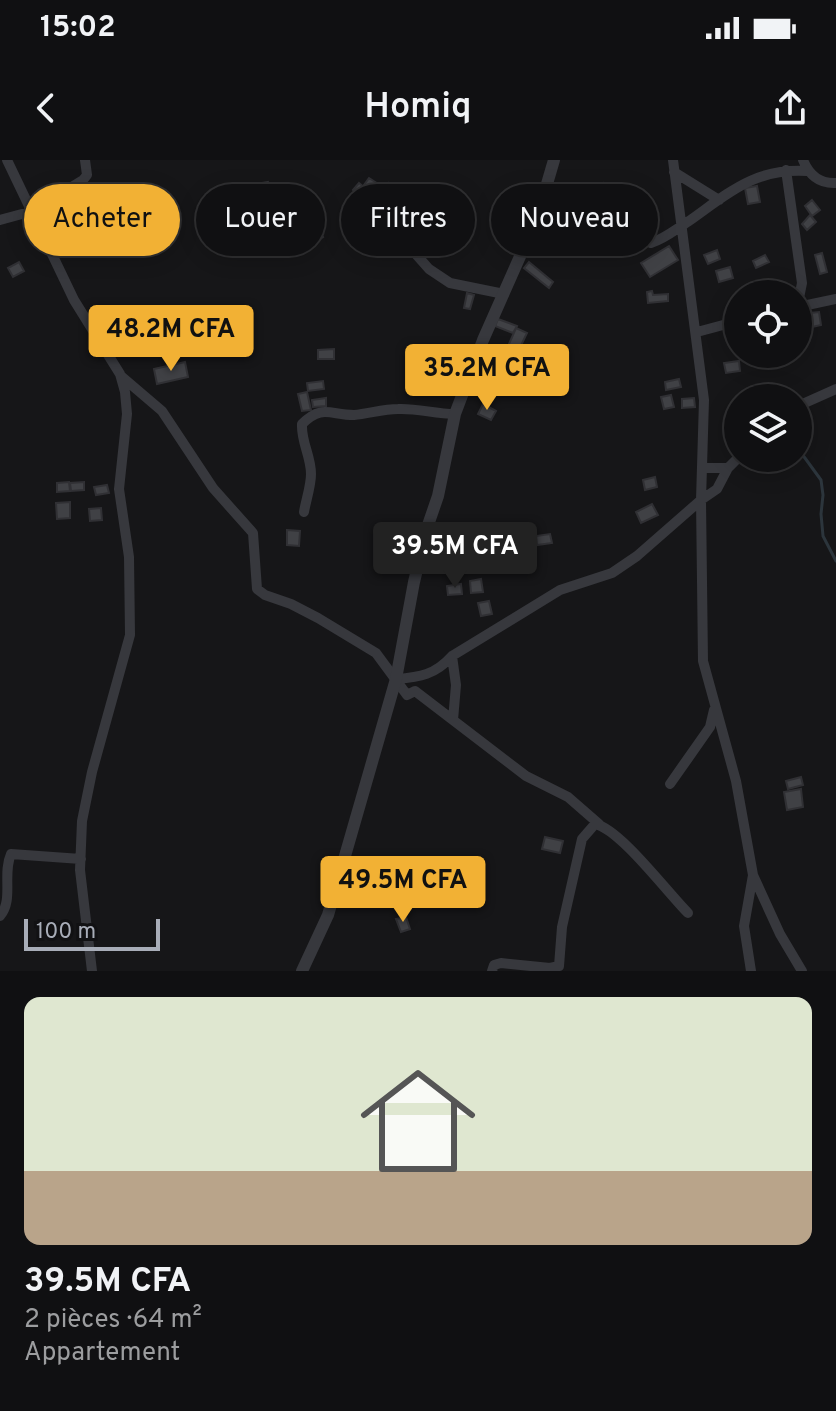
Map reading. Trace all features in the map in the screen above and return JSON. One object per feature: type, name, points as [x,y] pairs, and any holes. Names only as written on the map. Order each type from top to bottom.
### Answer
[{"type":"street","points":[[7,160],[24,193]]},
{"type":"street","points":[[77,184],[87,175],[85,160]]},
{"type":"street","points":[[547,184],[554,160]]},
{"type":"street","points":[[658,241],[765,173],[805,165],[817,179],[836,183]]},
{"type":"street","points":[[674,166],[719,200]]},
{"type":"street","points":[[674,166],[704,400],[701,500],[703,661],[736,781],[753,875],[780,934],[802,971]]},
{"type":"street","points":[[786,170],[802,280]]},
{"type":"street","points":[[0,220],[24,213]]},
{"type":"street","points":[[54,256],[74,300],[120,374],[162,411],[213,488],[253,533],[257,589],[318,618],[376,653],[407,695],[415,691],[526,776],[568,797],[631,850],[688,913]]},
{"type":"street","points":[[418,256],[429,269],[450,283],[504,294]]},
{"type":"street","points":[[302,971],[328,915],[396,679],[414,582],[438,496],[455,414],[483,340],[521,256]]},
{"type":"street","points":[[812,303],[836,299]]},
{"type":"street","points":[[697,332],[724,325]]},
{"type":"street","points":[[92,971],[81,882],[81,832],[87,797],[130,635],[129,557],[119,489],[127,414],[120,374]]},
{"type":"street","points":[[812,400],[836,389]]},
{"type":"street","points":[[304,512],[311,476],[309,458],[301,439],[302,424],[312,413],[332,410],[341,414],[359,414],[399,409],[455,414]]},
{"type":"street","points":[[703,468],[724,468]]},
{"type":"street","points":[[396,679],[427,676],[441,669],[452,656],[560,590],[612,573],[717,489],[726,472]]},
{"type":"street","points":[[452,656],[456,685],[453,720]]},
{"type":"street","points":[[670,784],[710,727],[715,708]]},
{"type":"street","points":[[492,971],[494,965],[501,963],[550,968],[559,966],[562,927],[582,839],[595,824],[599,824]]},
{"type":"street","points":[[0,916],[7,904],[7,868],[11,854],[81,859]]},
{"type":"street","points":[[751,971],[744,926],[753,875]]},
{"type":"building","points":[[369,178],[378,184],[365,184]]},
{"type":"building","points":[[757,186],[760,202],[748,204],[745,188]]},
{"type":"building","points":[[812,200],[820,210],[812,216],[805,206]]},
{"type":"building","points":[[810,215],[816,222],[807,230],[802,224]]},
{"type":"building","points":[[669,246],[678,260],[650,277],[641,263],[658,256],[658,253]]},
{"type":"building","points":[[717,250],[720,259],[708,264],[704,255]]},
{"type":"building","points":[[822,253],[827,272],[820,274],[815,255]]},
{"type":"building","points":[[765,255],[769,262],[756,268],[753,261]]},
{"type":"building","points":[[19,262],[24,271],[13,277],[8,268]]},
{"type":"building","points":[[529,262],[553,282],[549,288],[524,268]]},
{"type":"building","points":[[730,267],[733,278],[719,282],[716,271]]},
{"type":"building","points":[[652,291],[653,295],[668,294],[668,301],[648,303],[647,292]]},
{"type":"building","points":[[467,293],[474,295],[470,309],[464,308]]},
{"type":"building","points":[[819,312],[821,325],[812,327],[812,313]]},
{"type":"building","points":[[498,319],[517,326],[513,333],[495,326]]},
{"type":"building","points":[[516,328],[527,333],[515,358],[505,353]]},
{"type":"building","points":[[334,349],[334,359],[318,359],[318,350]]},
{"type":"building","points":[[185,362],[188,377],[157,384],[154,369]]},
{"type":"building","points":[[725,368],[740,368],[740,371],[726,373]]},
{"type":"building","points":[[679,379],[681,387],[666,390],[665,382]]},
{"type":"building","points":[[323,381],[324,389],[308,391],[307,383]]},
{"type":"building","points":[[307,392],[311,410],[302,411],[298,394]]},
{"type":"building","points":[[671,395],[674,407],[664,409],[661,397]]},
{"type":"building","points":[[326,398],[326,406],[313,407],[312,400]]},
{"type":"building","points":[[694,398],[695,407],[682,408],[682,399]]},
{"type":"building","points":[[483,404],[496,411],[491,420],[478,414]]},
{"type":"building","points":[[655,477],[657,487],[645,490],[643,480]]},
{"type":"building","points":[[69,482],[70,491],[57,492],[57,483]]},
{"type":"building","points":[[84,482],[84,490],[71,491],[70,483]]},
{"type":"building","points":[[107,485],[109,493],[96,495],[94,487]]},
{"type":"building","points":[[70,502],[70,518],[57,519],[56,503]]},
{"type":"building","points":[[652,504],[658,515],[641,523],[636,512]]},
{"type":"building","points":[[101,508],[102,520],[90,521],[89,509]]},
{"type":"building","points":[[287,530],[300,531],[299,546],[287,545]]},
{"type":"building","points":[[550,534],[552,543],[537,545],[536,536]]},
{"type":"building","points":[[474,555],[477,568],[468,570],[466,557]]},
{"type":"building","points":[[454,560],[455,571],[443,572],[442,561]]},
{"type":"building","points":[[481,579],[483,592],[471,593],[470,581]]},
{"type":"building","points":[[461,584],[462,594],[448,595],[447,586]]},
{"type":"building","points":[[489,601],[492,614],[481,616],[478,603]]},
{"type":"building","points":[[801,777],[803,785],[788,789],[786,781]]},
{"type":"building","points":[[801,789],[803,807],[787,810],[784,792]]},
{"type":"building","points":[[545,837],[563,841],[560,853],[542,849]]},
{"type":"building","points":[[406,917],[410,929],[401,932],[396,919]]},
{"type":"waterway","points":[[812,468],[821,480],[823,536],[836,561]]}]
